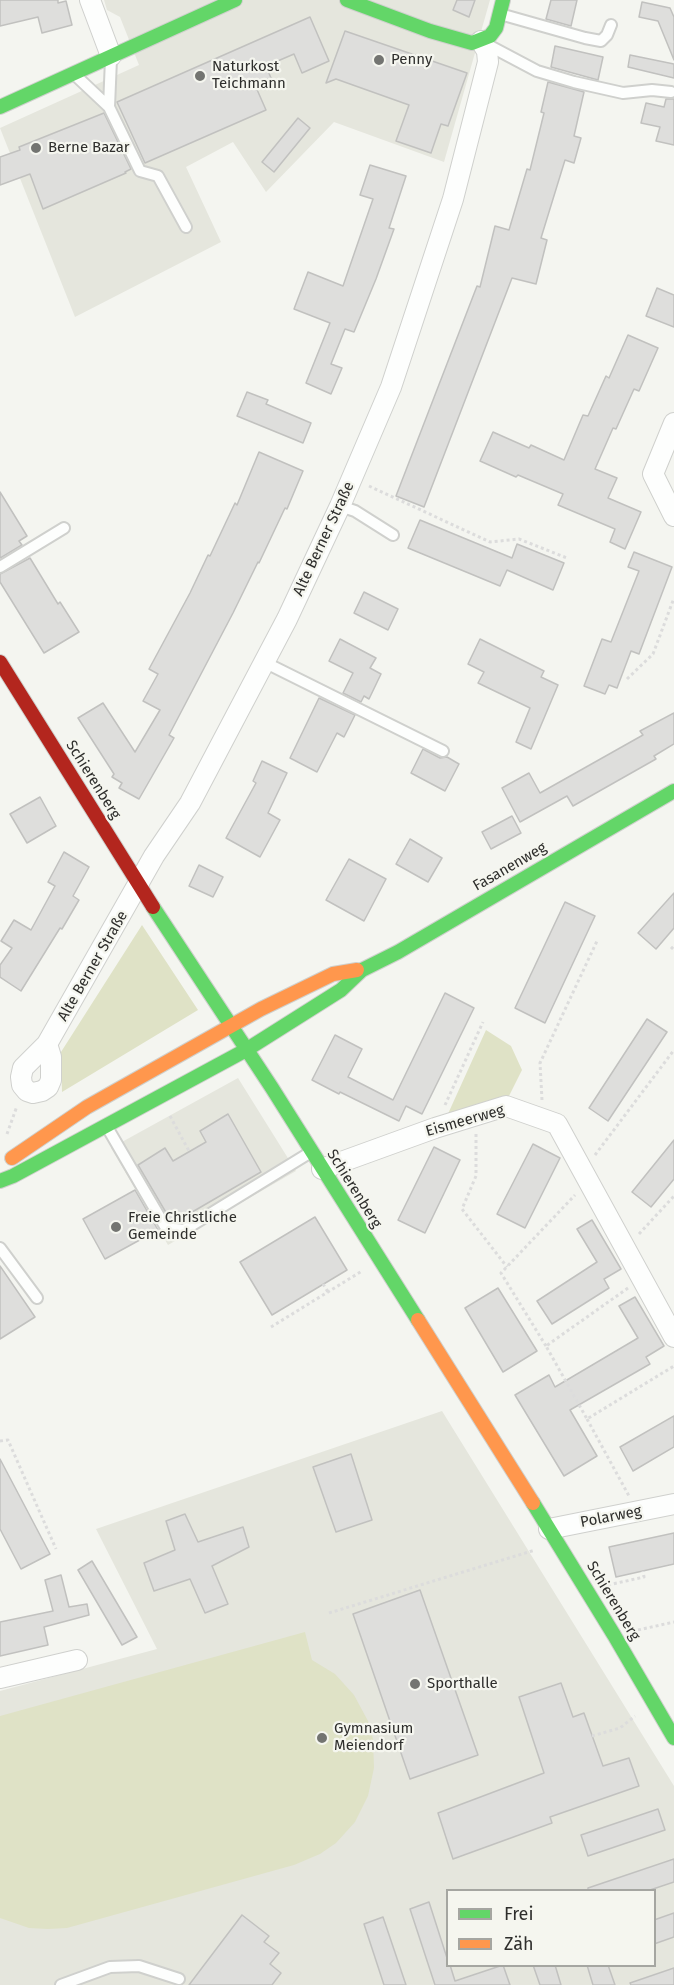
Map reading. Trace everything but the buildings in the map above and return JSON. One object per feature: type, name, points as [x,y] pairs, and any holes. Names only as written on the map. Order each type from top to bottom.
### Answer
[{"type":"street","points":[[90,0],[111,56]]},
{"type":"street","points":[[0,107],[235,0]]},
{"type":"street","points":[[347,0],[460,41],[472,43],[490,36],[496,28],[502,7]]},
{"type":"street","name":"Alte Berner Straße","points":[[24,1088],[21,1077],[23,1068],[47,1044],[154,856],[190,803],[287,619],[340,506],[391,387],[453,199],[488,62],[487,51],[481,41]]},
{"type":"street","points":[[674,423],[653,474],[674,516]]},
{"type":"street","name":"Schierenberg","points":[[0,662],[553,1536],[615,1635],[674,1738]]},
{"type":"street","name":"Fasanenweg","points":[[0,1181],[246,1050],[341,990],[362,970],[398,952],[674,791]]},
{"type":"street","name":"Fasanenweg","points":[[0,1170],[4,1164],[65,1122],[115,1091],[231,1026],[307,985],[333,974],[362,970]]},
{"type":"street","points":[[24,1088],[33,1093],[48,1087],[52,1069],[47,1044]]},
{"type":"street","name":"Eismeerweg","points":[[322,1169],[435,1128],[506,1106],[557,1124],[674,1337]]},
{"type":"street","name":"Polarweg","points":[[553,1536],[637,1511],[674,1504]]},
{"type":"street","points":[[0,1678],[77,1660]]},
{"type":"lane","points":[[502,7],[585,38],[601,41],[607,35],[611,25]]},
{"type":"lane","points":[[481,41],[537,72],[574,82],[623,93],[652,90],[670,92]]},
{"type":"lane","points":[[109,107],[111,56]]},
{"type":"lane","points":[[73,73],[109,107],[140,171],[159,176],[186,228]]},
{"type":"lane","points":[[340,506],[355,511],[393,535]]},
{"type":"lane","points":[[0,567],[64,528]]},
{"type":"lane","points":[[264,662],[443,751]]},
{"type":"lane","points":[[106,1126],[166,1228],[184,1230],[312,1152]]},
{"type":"lane","points":[[0,1248],[37,1298]]},
{"type":"lane","points":[[61,1985],[110,1967],[139,1966],[179,1979]]},
{"type":"path","points":[[352,478],[490,542],[519,539],[567,558]]},
{"type":"path","points":[[627,679],[653,654],[674,598]]},
{"type":"path","points":[[544,1119],[540,1064],[597,941]]},
{"type":"path","points":[[435,1128],[483,1023]]},
{"type":"path","points":[[637,1511],[546,1346],[501,1273],[586,1176],[674,1050]]},
{"type":"path","points":[[4,1141],[24,1088]]},
{"type":"path","points":[[159,1097],[189,1151]]},
{"type":"path","points":[[476,1116],[476,1176],[462,1209],[507,1267]]},
{"type":"path","points":[[626,1249],[674,1196]]},
{"type":"path","points":[[271,1327],[379,1260]]},
{"type":"path","points":[[546,1346],[642,1278]]},
{"type":"path","points":[[323,1284],[328,1292]]},
{"type":"path","points":[[586,1419],[674,1366]]},
{"type":"path","points":[[0,1441],[8,1440],[56,1548]]},
{"type":"path","points":[[329,1613],[385,1596],[553,1536]]},
{"type":"path","points":[[586,1590],[644,1578],[643,1571]]},
{"type":"path","points":[[385,1596],[387,1602]]},
{"type":"path","points":[[615,1635],[674,1622]]},
{"type":"path","points":[[592,1736],[620,1728],[653,1703]]},
{"type":"shaded area","points":[[104,0],[490,0],[444,162],[334,122],[266,192],[233,142],[186,167],[221,242],[75,317],[0,128],[139,65],[120,17],[107,10]]},
{"type":"shaded area","points":[[238,1078],[296,1171],[168,1245],[111,1148]]},
{"type":"shaded area","name":"Gymnasium Meiendorf","points":[[442,1411],[674,1786],[674,1985],[0,1985],[0,1691],[157,1649],[96,1529]]},
{"type":"green space","points":[[142,925],[198,1010],[62,1092],[61,1052]]},
{"type":"green space","points":[[486,1030],[511,1046],[522,1070],[507,1100],[447,1116]]},
{"type":"green space","points":[[305,1632],[312,1660],[335,1674],[354,1695],[368,1721],[373,1739],[374,1768],[368,1796],[355,1822],[336,1843],[320,1854],[294,1865],[67,1928],[29,1928],[0,1918],[0,1716]]},
{"type":"traffic: fast","points":[[0,107],[235,0]]},
{"type":"traffic: fast","points":[[347,0],[430,31],[472,43],[490,36],[496,28],[503,0]]},
{"type":"traffic: fast","points":[[0,1181],[246,1050],[341,990],[362,970],[398,952],[674,791]]},
{"type":"traffic: fast","points":[[153,907],[272,1088],[418,1320]]},
{"type":"traffic: fast","points":[[533,1503],[674,1738]]},
{"type":"traffic: slow","points":[[12,1158],[87,1107],[261,1009],[333,974],[357,970]]},
{"type":"traffic: slow","points":[[418,1320],[533,1503]]},
{"type":"traffic: jam","points":[[0,662],[153,907]]},
{"type":"place","name":"Penny","points":[[379,60]]},
{"type":"place","name":"Naturkost Teichmann","points":[[200,76]]},
{"type":"place","name":"Berne Bazar","points":[[36,148]]},
{"type":"place","name":"Freie Christliche Gemeinde","points":[[116,1227]]},
{"type":"place","name":"Sporthalle","points":[[415,1684]]},
{"type":"place","name":"Gymnasium Meiendorf","points":[[322,1738]]}]
